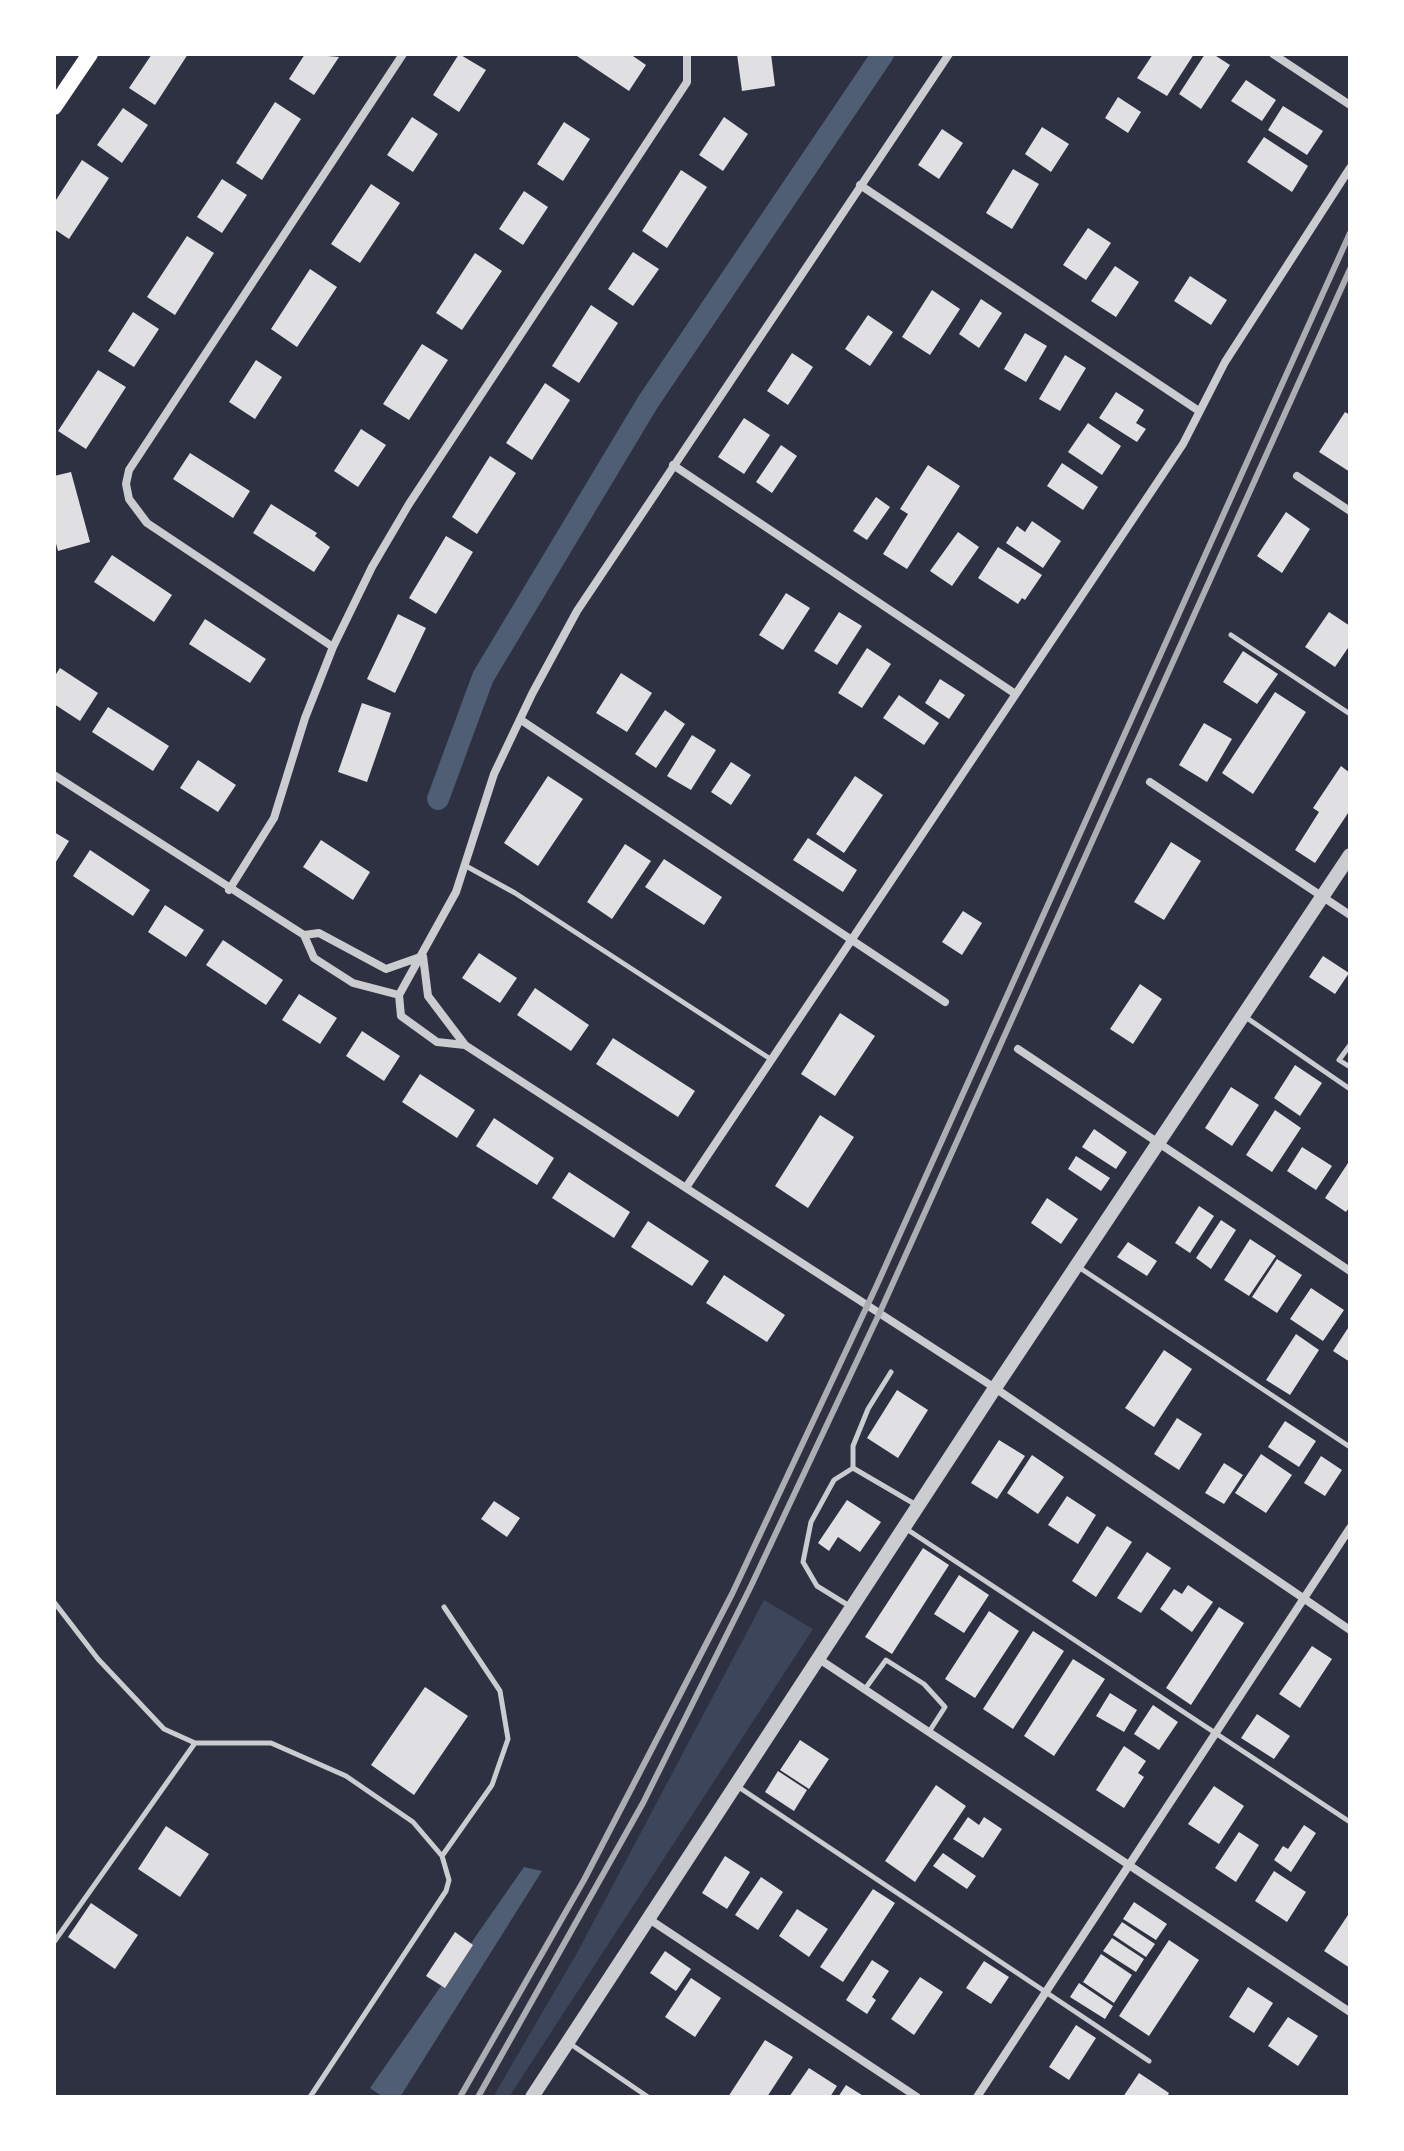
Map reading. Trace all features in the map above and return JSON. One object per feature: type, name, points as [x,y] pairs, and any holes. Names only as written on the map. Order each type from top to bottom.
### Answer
[{"type":"main road","points":[[54,107],[90,54]]},
{"type":"street","points":[[333,647],[147,523],[136,512],[126,484],[129,470],[403,54]]},
{"type":"street","points":[[229,890],[274,818],[305,718],[333,647],[372,567],[409,504],[687,82],[687,54]]},
{"type":"street","points":[[465,1045],[437,1042],[401,1016],[399,995],[423,956],[466,866],[494,774],[577,611],[949,54]]},
{"type":"street","points":[[1273,54],[1350,105]]},
{"type":"street","points":[[687,1186],[1183,444],[1225,362],[1350,168]]},
{"type":"street","points":[[860,185],[1199,411]]},
{"type":"street","points":[[673,465],[1014,693]]},
{"type":"street","points":[[1297,476],[1350,511]]},
{"type":"street","points":[[521,720],[945,1002]]},
{"type":"street","points":[[54,775],[229,890],[304,935],[314,958],[353,983],[399,995]]},
{"type":"street","points":[[1150,782],[1350,915]]},
{"type":"street","points":[[532,2097],[995,1388],[1350,855]]},
{"type":"street","points":[[304,935],[319,933],[386,969],[423,956]]},
{"type":"street","points":[[423,956],[428,996],[465,1045],[995,1388],[1350,1630]]},
{"type":"street","points":[[1018,1049],[1350,1271]]},
{"type":"street","points":[[977,2097],[1350,1528]]},
{"type":"street","points":[[819,1659],[1350,2012]]},
{"type":"street","points":[[649,1919],[917,2097]]},
{"type":"lane","points":[[1231,635],[1350,714]]},
{"type":"lane","points":[[466,866],[539,909],[772,1060]]},
{"type":"lane","points":[[1243,1016],[1350,1089]]},
{"type":"lane","points":[[1350,1045],[1339,1060],[1350,1067]]},
{"type":"lane","points":[[1077,1265],[1350,1447]]},
{"type":"lane","points":[[853,1468],[853,1446],[868,1409],[891,1372]]},
{"type":"lane","points":[[853,1468],[918,1506]]},
{"type":"lane","points":[[852,1608],[817,1586],[803,1562],[811,1522],[834,1480],[853,1468]]},
{"type":"lane","points":[[904,1528],[1055,1630],[1217,1731],[1350,1822]]},
{"type":"lane","points":[[54,1602],[98,1659],[164,1729],[195,1743],[271,1743],[346,1776],[413,1822],[442,1856],[449,1880],[446,1891],[310,2097]]},
{"type":"lane","points":[[442,1856],[492,1785],[508,1739],[500,1691],[444,1607]]},
{"type":"lane","points":[[865,1689],[886,1660],[924,1684],[945,1707],[929,1732]]},
{"type":"lane","points":[[54,1942],[195,1743]]},
{"type":"lane","points":[[736,1786],[1149,2061]]},
{"type":"lane","points":[[568,2043],[648,2097]]},
{"type":"shaded area","points":[[764,1600],[813,1629],[509,2097],[493,2097],[577,1953]]},
{"type":"shaded area","points":[[524,1867],[542,1871],[400,2097],[383,2097],[370,2088]]},
{"type":"building","points":[[152,54],[188,54],[155,105],[129,88]]},
{"type":"building","points":[[305,54],[339,57],[314,95],[289,79]]},
{"type":"building","points":[[459,54],[486,70],[459,112],[433,95]]},
{"type":"building","points":[[574,54],[630,54],[646,65],[629,91]]},
{"type":"building","points":[[737,54],[771,54],[775,86],[742,91]]},
{"type":"building","points":[[1153,54],[1194,54],[1167,96],[1137,78]]},
{"type":"building","points":[[1205,54],[1213,54],[1230,65],[1201,109],[1179,94]]},
{"type":"building","points":[[1246,80],[1276,100],[1262,121],[1231,101]]},
{"type":"building","points":[[1118,97],[1141,112],[1128,133],[1105,118]]},
{"type":"building","points":[[275,102],[301,119],[262,180],[236,163]]},
{"type":"building","points":[[1283,106],[1323,131],[1307,155],[1268,130]]},
{"type":"building","points":[[123,108],[148,125],[122,163],[97,145]]},
{"type":"building","points":[[412,117],[438,134],[413,172],[387,155]]},
{"type":"building","points":[[724,117],[748,134],[723,171],[699,155]]},
{"type":"building","points":[[564,122],[590,139],[563,181],[537,164]]},
{"type":"building","points":[[1042,127],[1069,144],[1051,172],[1025,154]]},
{"type":"building","points":[[942,129],[963,143],[939,179],[918,165]]},
{"type":"building","points":[[1264,137],[1308,166],[1292,192],[1247,162]]},
{"type":"building","points":[[82,160],[109,178],[69,239],[54,229],[54,203]]},
{"type":"building","points":[[1013,169],[1039,184],[1012,229],[986,213]]},
{"type":"building","points":[[681,170],[707,187],[667,248],[642,231]]},
{"type":"building","points":[[222,179],[247,195],[222,233],[197,217]]},
{"type":"building","points":[[371,184],[400,203],[360,263],[331,244]]},
{"type":"building","points":[[524,191],[548,207],[523,245],[499,229]]},
{"type":"building","points":[[1088,228],[1111,243],[1086,280],[1063,265]]},
{"type":"building","points":[[187,236],[214,253],[175,315],[147,297]]},
{"type":"building","points":[[633,252],[659,269],[633,306],[608,289]]},
{"type":"building","points":[[475,253],[502,271],[462,330],[436,313]]},
{"type":"building","points":[[1115,266],[1139,282],[1116,317],[1091,301]]},
{"type":"building","points":[[310,269],[337,287],[297,347],[271,329]]},
{"type":"building","points":[[1190,276],[1227,300],[1211,325],[1174,301]]},
{"type":"building","points":[[932,290],[960,309],[930,355],[902,337]]},
{"type":"building","points":[[981,299],[1002,313],[979,348],[959,334]]},
{"type":"building","points":[[591,305],[618,323],[579,383],[552,366]]},
{"type":"building","points":[[133,312],[159,329],[134,367],[108,351]]},
{"type":"building","points":[[868,315],[893,332],[870,366],[845,349]]},
{"type":"building","points":[[1025,333],[1047,346],[1026,382],[1004,369]]},
{"type":"building","points":[[422,344],[448,360],[409,420],[383,404]]},
{"type":"building","points":[[792,353],[813,367],[788,405],[767,391]]},
{"type":"building","points":[[1065,355],[1086,368],[1060,411],[1039,399]]},
{"type":"building","points":[[256,360],[282,377],[255,419],[229,402]]},
{"type":"building","points":[[98,370],[126,387],[86,449],[58,431]]},
{"type":"building","points":[[545,383],[570,400],[532,460],[506,443]]},
{"type":"building","points":[[1116,392],[1144,410],[1136,423],[1146,429],[1137,442],[1099,418]]},
{"type":"building","points":[[1345,412],[1350,415],[1350,472],[1319,452]]},
{"type":"building","points":[[744,418],[770,435],[744,474],[718,457]]},
{"type":"building","points":[[1088,423],[1121,446],[1102,475],[1068,452]]},
{"type":"building","points":[[361,429],[386,445],[358,487],[334,471]]},
{"type":"building","points":[[781,445],[797,456],[772,493],[756,482]]},
{"type":"building","points":[[190,453],[250,491],[233,518],[173,479]]},
{"type":"building","points":[[490,456],[516,473],[477,534],[452,517]]},
{"type":"building","points":[[1062,463],[1098,487],[1083,510],[1047,486]]},
{"type":"building","points":[[928,465],[960,486],[907,569],[883,554],[908,514],[900,509]]},
{"type":"building","points":[[71,472],[90,542],[58,551],[54,536],[54,476]]},
{"type":"building","points":[[876,497],[890,507],[867,540],[853,531]]},
{"type":"building","points":[[271,504],[317,533],[315,536],[330,547],[314,572],[253,533]]},
{"type":"building","points":[[1286,512],[1310,529],[1282,573],[1257,556]]},
{"type":"building","points":[[1032,521],[1061,541],[1043,568],[1006,543],[1017,526],[1025,532]]},
{"type":"building","points":[[958,532],[979,547],[952,586],[930,571]]},
{"type":"building","points":[[446,536],[473,552],[436,614],[409,598]]},
{"type":"building","points":[[998,547],[1042,575],[1025,600],[1022,598],[1018,604],[978,578]]},
{"type":"building","points":[[112,555],[172,595],[154,622],[94,582]]},
{"type":"building","points":[[786,593],[810,608],[783,650],[759,635]]},
{"type":"building","points":[[839,612],[862,626],[837,665],[814,651]]},
{"type":"building","points":[[1329,612],[1350,626],[1350,645],[1335,667],[1305,647]]},
{"type":"building","points":[[398,614],[426,628],[395,693],[367,679]]},
{"type":"building","points":[[205,619],[266,659],[250,683],[189,644]]},
{"type":"building","points":[[867,648],[891,664],[862,708],[838,693]]},
{"type":"building","points":[[1243,651],[1278,674],[1257,704],[1223,682]]},
{"type":"building","points":[[60,668],[98,693],[80,721],[54,704],[54,677]]},
{"type":"building","points":[[621,673],[652,693],[627,732],[596,713]]},
{"type":"building","points":[[940,679],[965,695],[949,719],[925,703]]},
{"type":"building","points":[[1275,692],[1306,712],[1253,794],[1222,773]]},
{"type":"building","points":[[899,695],[939,723],[924,745],[883,718]]},
{"type":"building","points":[[362,703],[391,713],[367,782],[338,772]]},
{"type":"building","points":[[108,707],[169,746],[153,771],[92,732]]},
{"type":"building","points":[[665,710],[685,724],[656,768],[635,754]]},
{"type":"building","points":[[1204,723],[1232,739],[1207,782],[1179,765]]},
{"type":"building","points":[[692,735],[716,750],[691,790],[667,776]]},
{"type":"building","points":[[198,760],[236,785],[218,812],[180,788]]},
{"type":"building","points":[[731,762],[751,775],[731,805],[711,792]]},
{"type":"building","points":[[1341,766],[1350,773],[1350,810],[1315,863],[1295,850],[1319,812],[1313,808]]},
{"type":"building","points":[[548,776],[583,799],[538,866],[504,843]]},
{"type":"building","points":[[855,776],[883,795],[844,853],[816,834]]},
{"type":"building","points":[[54,832],[69,841],[54,865]]},
{"type":"building","points":[[808,838],[857,870],[843,892],[793,860]]},
{"type":"building","points":[[321,840],[370,872],[353,900],[303,867]]},
{"type":"building","points":[[1171,842],[1201,861],[1164,920],[1134,902]]},
{"type":"building","points":[[625,844],[651,861],[612,919],[587,902]]},
{"type":"building","points":[[90,850],[150,890],[133,916],[73,876]]},
{"type":"building","points":[[664,859],[722,897],[704,925],[645,887]]},
{"type":"building","points":[[165,905],[204,930],[186,957],[148,932]]},
{"type":"building","points":[[963,911],[982,923],[962,955],[942,942]]},
{"type":"building","points":[[223,940],[283,980],[266,1005],[206,965]]},
{"type":"building","points":[[479,953],[517,978],[500,1003],[462,978]]},
{"type":"building","points":[[1323,956],[1349,973],[1335,994],[1309,977]]},
{"type":"building","points":[[1140,984],[1162,999],[1133,1044],[1110,1029]]},
{"type":"building","points":[[535,988],[589,1025],[571,1051],[517,1015]]},
{"type":"building","points":[[299,994],[337,1018],[320,1044],[282,1020]]},
{"type":"building","points":[[840,1013],[875,1036],[835,1096],[801,1074]]},
{"type":"building","points":[[362,1031],[400,1056],[384,1081],[346,1056]]},
{"type":"building","points":[[613,1038],[695,1091],[678,1117],[596,1064]]},
{"type":"building","points":[[1295,1065],[1322,1083],[1300,1116],[1274,1098]]},
{"type":"building","points":[[420,1074],[475,1110],[457,1138],[402,1102]]},
{"type":"building","points":[[1231,1087],[1259,1105],[1232,1146],[1205,1128]]},
{"type":"building","points":[[1275,1110],[1301,1128],[1272,1172],[1246,1155]]},
{"type":"building","points":[[820,1115],[854,1137],[808,1208],[775,1186]]},
{"type":"building","points":[[494,1118],[554,1158],[537,1185],[476,1146]]},
{"type":"building","points":[[1094,1129],[1127,1152],[1116,1169],[1082,1147]]},
{"type":"building","points":[[1302,1147],[1332,1166],[1316,1190],[1287,1171]]},
{"type":"building","points":[[1076,1156],[1110,1178],[1101,1191],[1068,1169]]},
{"type":"building","points":[[1350,1160],[1350,1206],[1346,1212],[1325,1198]]},
{"type":"building","points":[[569,1172],[630,1212],[614,1238],[552,1198]]},
{"type":"building","points":[[1047,1198],[1078,1219],[1061,1244],[1031,1223]]},
{"type":"building","points":[[1199,1206],[1214,1216],[1190,1253],[1175,1243]]},
{"type":"building","points":[[1221,1220],[1236,1230],[1211,1269],[1196,1258]]},
{"type":"building","points":[[648,1221],[709,1261],[692,1286],[631,1247]]},
{"type":"building","points":[[1250,1239],[1276,1256],[1249,1296],[1224,1280]]},
{"type":"building","points":[[1128,1242],[1157,1261],[1147,1276],[1117,1257]]},
{"type":"building","points":[[1277,1259],[1302,1275],[1277,1313],[1252,1297]]},
{"type":"building","points":[[724,1275],[785,1315],[767,1342],[706,1303]]},
{"type":"building","points":[[1311,1288],[1344,1310],[1323,1341],[1290,1319]]},
{"type":"building","points":[[1350,1325],[1350,1362],[1333,1351]]},
{"type":"building","points":[[1296,1334],[1319,1350],[1290,1395],[1266,1380]]},
{"type":"building","points":[[1164,1350],[1192,1369],[1154,1427],[1125,1408]]},
{"type":"building","points":[[897,1390],[928,1410],[898,1458],[867,1438]]},
{"type":"building","points":[[1177,1418],[1202,1434],[1179,1470],[1154,1454]]},
{"type":"building","points":[[1285,1421],[1316,1441],[1299,1467],[1268,1447]]},
{"type":"building","points":[[999,1440],[1025,1456],[997,1499],[971,1483]]},
{"type":"building","points":[[1261,1454],[1292,1475],[1266,1513],[1235,1493]]},
{"type":"building","points":[[1032,1455],[1064,1477],[1038,1514],[1007,1493]]},
{"type":"building","points":[[1321,1456],[1342,1470],[1325,1496],[1304,1483]]},
{"type":"building","points":[[1224,1463],[1243,1475],[1224,1504],[1205,1493]]},
{"type":"building","points":[[1067,1496],[1096,1515],[1078,1544],[1048,1525]]},
{"type":"building","points":[[847,1500],[881,1522],[860,1552],[838,1537],[829,1551],[818,1543]]},
{"type":"building","points":[[494,1501],[520,1518],[507,1537],[481,1519]]},
{"type":"building","points":[[1107,1526],[1132,1542],[1096,1597],[1072,1581]]},
{"type":"building","points":[[923,1548],[949,1565],[892,1654],[865,1637]]},
{"type":"building","points":[[1147,1552],[1171,1568],[1141,1613],[1117,1598]]},
{"type":"building","points":[[959,1575],[989,1595],[964,1633],[934,1614]]},
{"type":"building","points":[[1188,1585],[1213,1602],[1192,1632],[1160,1609],[1174,1589],[1182,1594]]},
{"type":"building","points":[[1219,1607],[1244,1623],[1191,1705],[1166,1688]]},
{"type":"building","points":[[989,1611],[1019,1631],[975,1698],[945,1679]]},
{"type":"building","points":[[1033,1631],[1064,1651],[1013,1729],[983,1709]]},
{"type":"building","points":[[1312,1646],[1332,1659],[1300,1708],[1279,1694]]},
{"type":"building","points":[[1073,1659],[1105,1679],[1054,1756],[1024,1736]]},
{"type":"building","points":[[425,1687],[468,1716],[414,1795],[371,1765]]},
{"type":"building","points":[[1110,1693],[1137,1710],[1124,1732],[1096,1716]]},
{"type":"building","points":[[1153,1705],[1178,1722],[1159,1750],[1134,1734]]},
{"type":"building","points":[[1257,1714],[1290,1736],[1274,1759],[1241,1738]]},
{"type":"building","points":[[800,1740],[829,1759],[809,1789],[780,1770]]},
{"type":"building","points":[[1124,1746],[1146,1761],[1138,1773],[1144,1777],[1124,1808],[1096,1790]]},
{"type":"building","points":[[778,1771],[807,1790],[794,1811],[765,1792]]},
{"type":"building","points":[[936,1785],[966,1806],[915,1882],[885,1861]]},
{"type":"building","points":[[1214,1786],[1244,1806],[1219,1844],[1188,1824]]},
{"type":"building","points":[[968,1817],[979,1825],[984,1817],[1002,1829],[983,1858],[953,1839]]},
{"type":"building","points":[[1304,1825],[1316,1833],[1291,1872],[1274,1860],[1283,1846],[1288,1849]]},
{"type":"building","points":[[166,1826],[209,1854],[180,1897],[138,1869]]},
{"type":"building","points":[[1239,1832],[1259,1845],[1236,1882],[1215,1868]]},
{"type":"building","points":[[943,1853],[976,1876],[967,1889],[933,1866]]},
{"type":"building","points":[[725,1856],[750,1872],[727,1909],[702,1893]]},
{"type":"building","points":[[1274,1871],[1306,1892],[1287,1922],[1255,1901]]},
{"type":"building","points":[[761,1877],[783,1892],[758,1930],[735,1915]]},
{"type":"building","points":[[873,1889],[895,1903],[843,1982],[820,1967]]},
{"type":"building","points":[[1134,1902],[1167,1924],[1156,1940],[1123,1919]]},
{"type":"building","points":[[91,1903],[138,1935],[115,1969],[68,1937]]},
{"type":"building","points":[[797,1909],[828,1929],[809,1957],[779,1936]]},
{"type":"building","points":[[1350,1912],[1350,1968],[1324,1951]]},
{"type":"building","points":[[1122,1922],[1155,1944],[1146,1957],[1113,1935]]},
{"type":"building","points":[[455,1932],[473,1945],[445,1988],[426,1976]]},
{"type":"building","points":[[1112,1938],[1144,1959],[1136,1972],[1103,1951]]},
{"type":"building","points":[[1169,1940],[1199,1960],[1149,2036],[1119,2016]]},
{"type":"building","points":[[665,1951],[691,1969],[676,1991],[650,1973]]},
{"type":"building","points":[[1101,1954],[1132,1975],[1114,2003],[1083,1982]]},
{"type":"building","points":[[872,1960],[889,1971],[872,1997],[876,2000],[867,2014],[846,2000]]},
{"type":"building","points":[[984,1961],[1009,1977],[991,2004],[966,1988]]},
{"type":"building","points":[[920,1977],[943,1992],[914,2035],[891,2019]]},
{"type":"building","points":[[691,1978],[721,1998],[695,2037],[665,2017]]},
{"type":"building","points":[[1079,1983],[1113,2006],[1105,2019],[1070,1997]]},
{"type":"building","points":[[1248,1987],[1273,2003],[1254,2033],[1229,2017]]},
{"type":"building","points":[[1288,2017],[1318,2036],[1298,2066],[1268,2046]]},
{"type":"building","points":[[1076,2025],[1096,2038],[1069,2080],[1049,2067]]},
{"type":"building","points":[[765,2040],[793,2057],[767,2097],[728,2097]]},
{"type":"building","points":[[809,2068],[837,2086],[830,2097],[789,2097]]},
{"type":"building","points":[[1139,2073],[1169,2093],[1167,2097],[1123,2097]]},
{"type":"building","points":[[846,2085],[865,2097],[838,2097]]},
{"type":"waterway","points":[[438,799],[483,677],[648,402],[883,54]]},
{"type":"railway","points":[[460,2097],[584,1880],[732,1594],[876,1287],[1350,233]]},
{"type":"railway","points":[[478,2097],[643,1803],[751,1586],[880,1312],[1350,269]]}]
